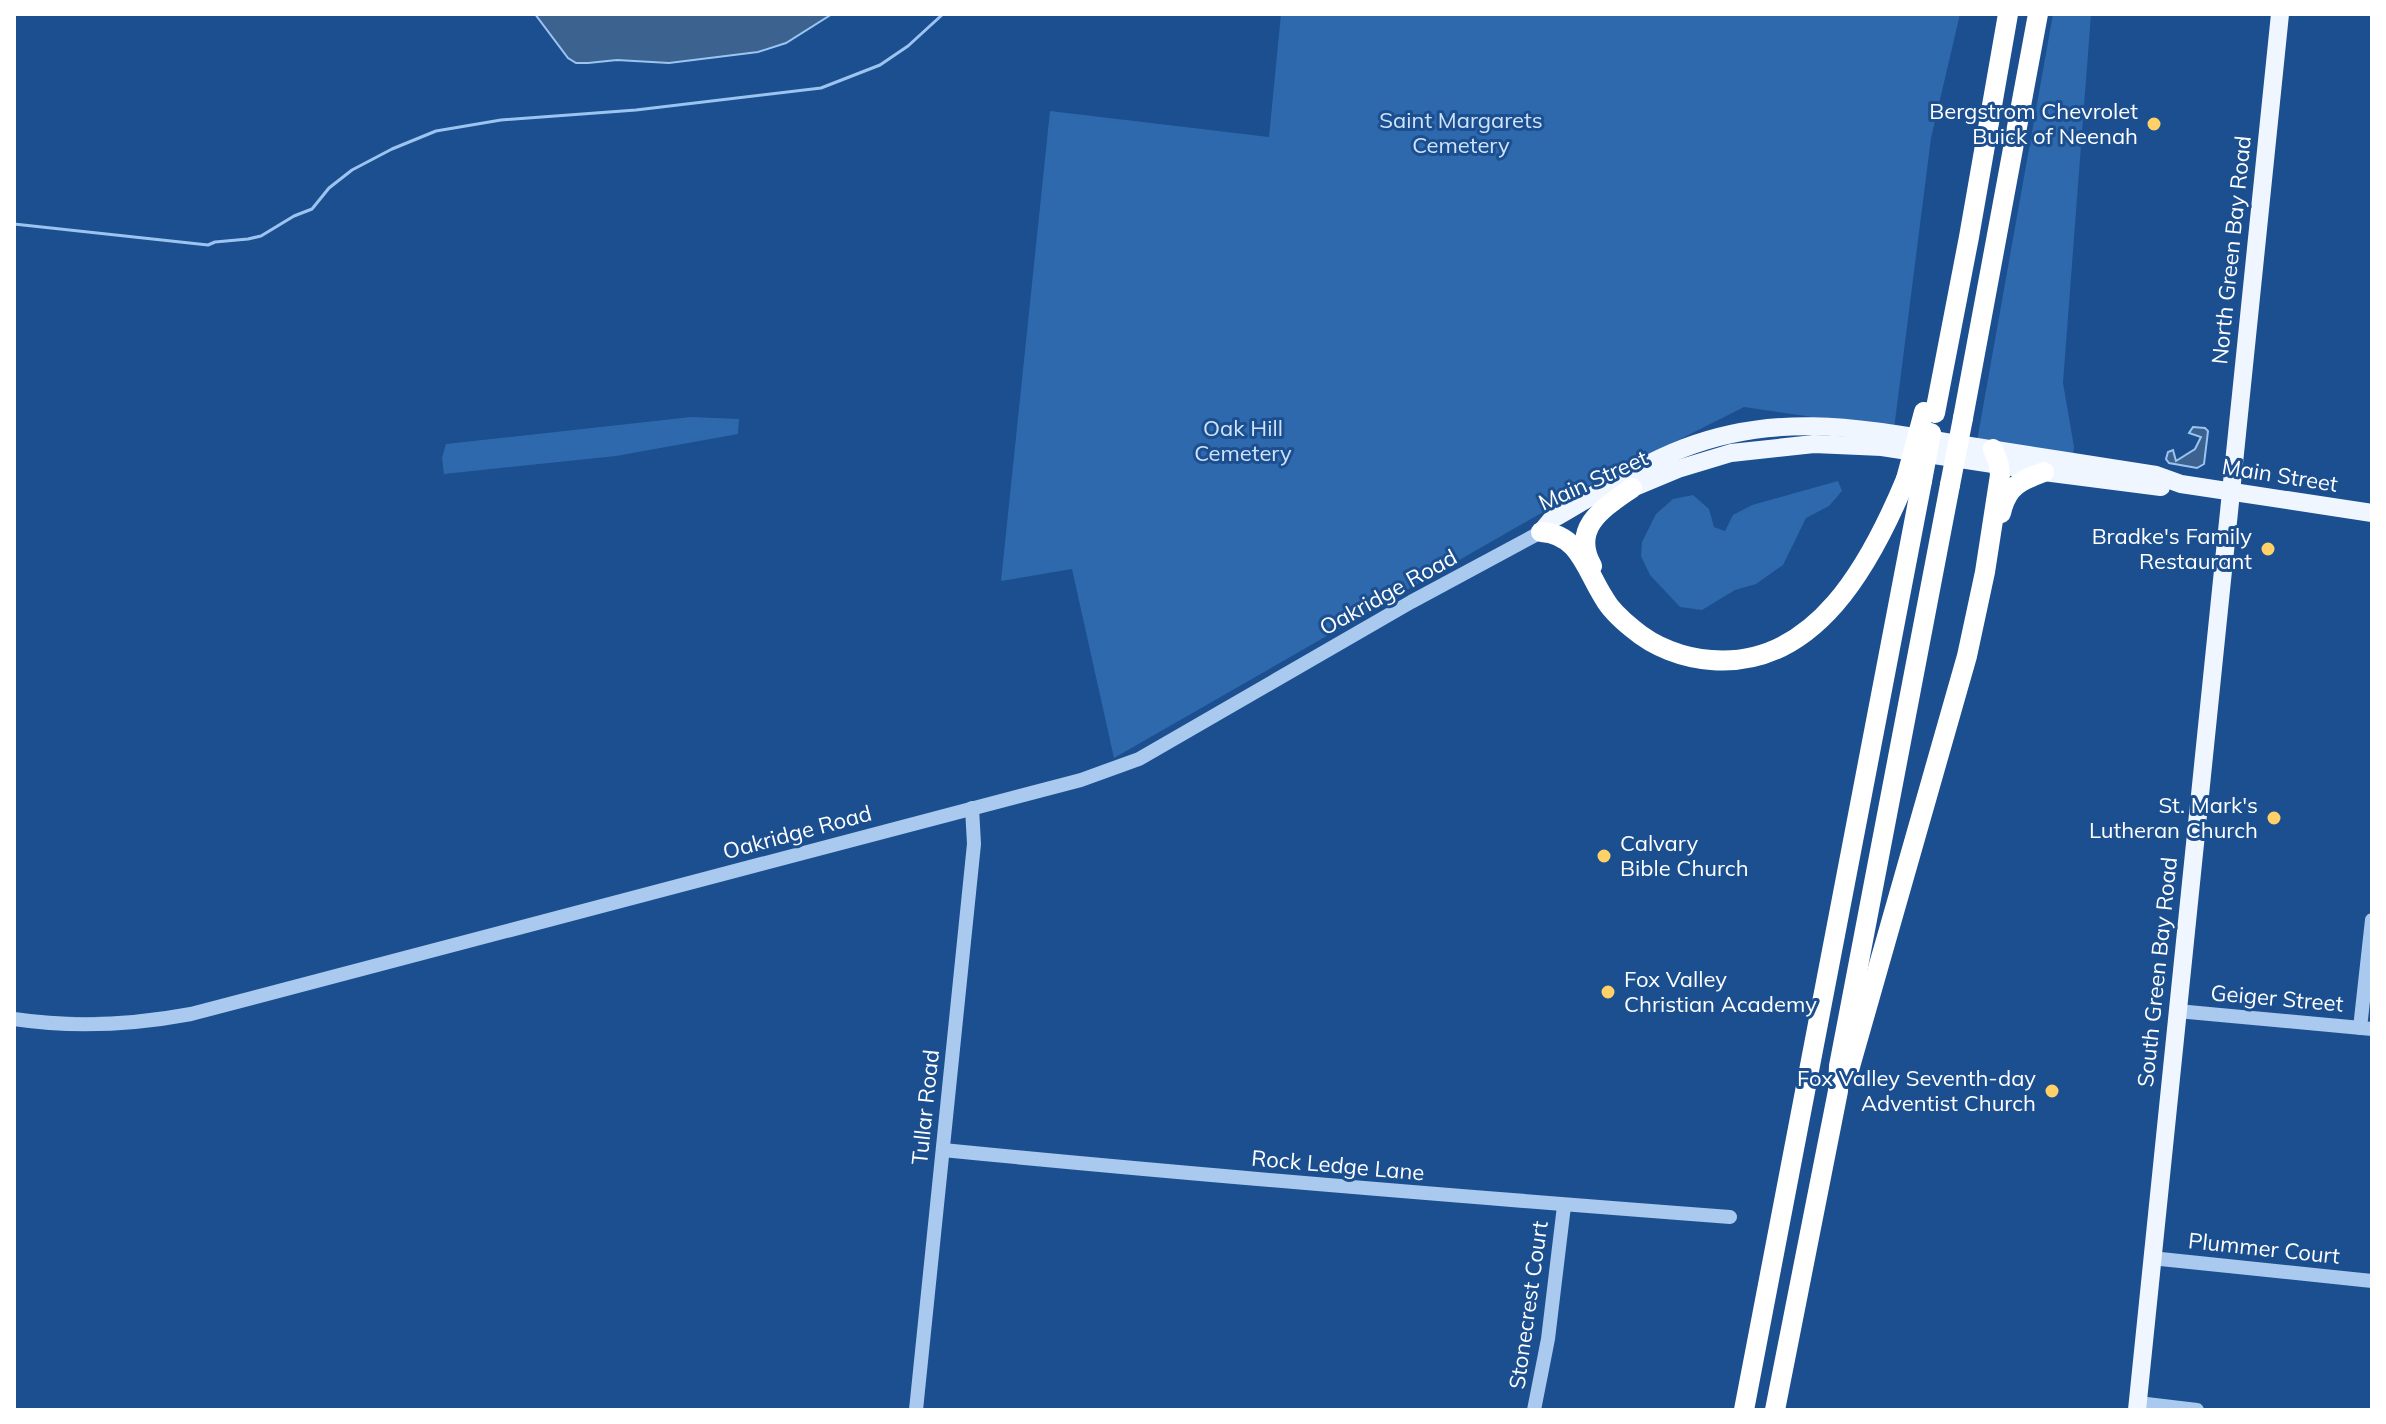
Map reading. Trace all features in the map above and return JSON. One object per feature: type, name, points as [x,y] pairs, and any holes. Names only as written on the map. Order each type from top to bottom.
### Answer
[{"type":"highway","points":[[1744,1410],[1914,480],[1969,237],[2008,14]]},
{"type":"highway","points":[[1775,1410],[1838,1091],[1839,1066],[2038,14]]},
{"type":"highway","points":[[1838,1091],[1851,1068],[1976,621],[2000,475],[1996,457]]},
{"type":"highway","points":[[1976,621],[1984,606],[2004,500],[2018,483],[2044,472]]},
{"type":"highway","points":[[1541,532],[1568,540],[1606,602],[1649,641],[1687,657],[1739,660],[1778,648],[1807,631],[1830,611],[1848,590],[1914,480]]},
{"type":"highway","points":[[1613,608],[1588,559],[1586,537],[1595,515],[1632,488]]},
{"type":"main road","name":"North Green Bay Road","points":[[2231,492],[2280,14]]},
{"type":"main road","name":"Main Street","points":[[1541,532],[1551,520],[1685,447],[1763,428],[1791,425],[1838,426],[1996,457],[2156,475],[2181,484],[2372,513]]},
{"type":"main road","name":"Main Street","points":[[1541,532],[1555,528],[1608,497],[1678,469],[1731,453],[1814,444],[1848,444],[1955,458],[1996,457],[2044,472],[2155,487],[2181,484]]},
{"type":"main road","name":"South Green Bay Road","points":[[2137,1407],[2231,492]]},
{"type":"street","name":"Oakridge Road","points":[[14,1019],[97,1025],[191,1014],[1081,780],[1139,759],[1411,602],[1541,532]]},
{"type":"street","name":"Tullar Road","points":[[916,1410],[974,844],[972,808]]},
{"type":"street","points":[[2366,1029],[2372,920]]},
{"type":"street","name":"Geiger Street","points":[[2177,1011],[2366,1029]]},
{"type":"street","name":"Rock Ledge Lane","points":[[943,1150],[1221,1177],[1730,1217]]},
{"type":"street","name":"Stonecrest Court","points":[[1534,1410],[1548,1339],[1564,1206]]},
{"type":"street","name":"Plummer Court","points":[[2151,1258],[2372,1281]]},
{"type":"street","points":[[2137,1407],[2197,1410]]},
{"type":"green space","name":"Oak Hill Cemetery","points":[[1281,14],[1960,14],[1931,138],[1894,429],[1744,407],[1599,480],[1114,758],[1072,569],[1001,581],[1050,111],[1269,137]]},
{"type":"green space","points":[[2053,14],[2091,14],[2063,383],[2073,456],[1977,441]]},
{"type":"green space","points":[[691,417],[739,419],[738,434],[616,456],[444,474],[442,458],[446,444]]},
{"type":"green space","points":[[1838,481],[1842,491],[1829,506],[1806,518],[1783,565],[1756,584],[1735,590],[1702,610],[1680,607],[1650,575],[1641,556],[1642,542],[1656,514],[1673,499],[1693,495],[1709,509],[1714,527],[1725,531],[1733,515],[1752,505]]},
{"type":"shaded area","points":[[535,14],[832,14],[786,43],[758,52],[669,63],[617,60],[576,63],[568,58]]},
{"type":"shaded area","points":[[2193,427],[2208,431],[2204,464],[2197,468],[2169,463],[2166,459],[2168,452],[2173,450],[2176,461],[2195,449],[2201,437],[2189,433]]},
{"type":"waterway","points":[[14,224],[208,245],[248,239],[261,236],[312,209],[329,188],[352,170],[436,131],[501,120],[636,110],[821,88],[880,65],[908,46],[943,14]]},
{"type":"place","name":"Bergstrom Chevrolet Buick of Neenah","points":[[2154,124]]},
{"type":"place","name":"Bradke's Family Restaurant","points":[[2268,549]]},
{"type":"place","name":"St. Mark's Lutheran Church","points":[[2274,818]]},
{"type":"place","name":"Calvary Bible Church","points":[[1604,856]]},
{"type":"place","name":"Fox Valley Christian Academy","points":[[1608,992]]},
{"type":"place","name":"Fox Valley Seventh-day Adventist Church","points":[[2052,1091]]},
{"type":"park label","name":"Saint Margarets Cemetery","points":[[1461,132]]}]
